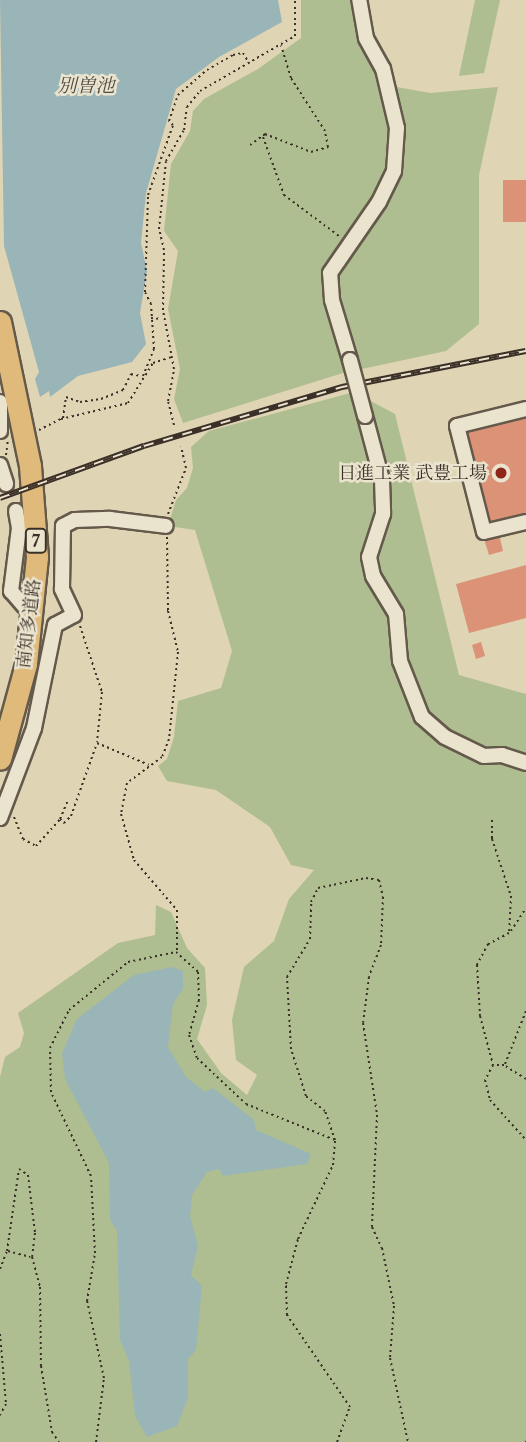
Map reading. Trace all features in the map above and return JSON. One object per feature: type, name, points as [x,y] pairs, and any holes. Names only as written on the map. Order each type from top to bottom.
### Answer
[{"type":"highway","name":"南知多道路","points":[[0,323],[30,466],[37,557],[26,664],[0,759]]},
{"type":"street","points":[[359,0],[366,38],[383,69],[397,128],[394,171],[379,202],[348,243],[330,273],[332,300],[382,481],[383,514],[369,557],[396,614],[400,661],[422,717],[445,737],[484,756],[502,755],[526,763]]},
{"type":"street","points":[[0,402],[7,433]]},
{"type":"street","points":[[526,409],[457,426],[484,532],[526,522]]},
{"type":"street","points":[[0,465],[6,484]]},
{"type":"street","points":[[16,510],[19,528],[11,591],[24,606]]},
{"type":"street","points":[[1,815],[34,728],[49,623],[74,615],[62,589],[63,526],[75,520],[110,519],[166,526]]},
{"type":"path","points":[[174,425],[168,401],[171,357],[164,318],[164,250],[159,229],[166,161],[184,130],[187,107],[200,91],[250,65],[296,36],[295,0]]},
{"type":"path","points":[[263,136],[311,152],[328,147],[325,131],[291,78],[281,45]]},
{"type":"path","points":[[144,376],[154,349],[149,318],[151,304],[145,292],[148,195],[173,125],[169,121],[178,95],[233,55],[243,53],[250,65]]},
{"type":"path","points":[[263,136],[284,195],[348,243]]},
{"type":"path","points":[[250,145],[263,136]]},
{"type":"path","points":[[149,318],[164,318]]},
{"type":"path","points":[[35,431],[49,429],[63,419],[128,403],[153,363],[171,357]]},
{"type":"path","points":[[63,419],[65,397],[80,402],[101,399],[123,390],[131,374],[144,376]]},
{"type":"path","points":[[0,457],[6,457],[7,433]]},
{"type":"path","points":[[181,447],[186,468],[171,499],[166,526],[168,611],[178,652],[169,739],[162,757],[127,783],[122,827],[134,860],[177,910],[176,952],[198,972],[200,1000],[189,1035],[197,1058],[246,1104],[335,1140]]},
{"type":"path","points":[[60,820],[64,823],[71,816],[97,743],[103,692],[93,655],[74,615]]},
{"type":"path","points":[[97,743],[150,766]]},
{"type":"path","points":[[1,815],[15,817],[23,839],[33,846],[42,842],[60,820],[68,800]]},
{"type":"path","points":[[492,820],[492,839],[511,897],[509,933]]},
{"type":"path","points":[[337,1442],[350,1408],[288,1315],[286,1284],[299,1239],[333,1165],[335,1140],[325,1111],[306,1096],[291,1049],[287,977],[310,939],[311,902],[318,888],[366,878],[379,880],[383,897],[381,945],[369,977],[363,1023],[377,1115],[372,1227],[382,1248],[394,1306],[390,1358],[408,1442]]},
{"type":"path","points":[[526,908],[509,933],[488,944],[477,965],[480,1016],[493,1065],[485,1080],[490,1100],[526,1140]]},
{"type":"path","points":[[96,1442],[104,1378],[87,1301],[95,1253],[91,1176],[51,1092],[50,1048],[69,1010],[83,996],[128,962],[176,952]]},
{"type":"path","points":[[504,1065],[526,1011]]},
{"type":"path","points":[[493,1065],[504,1065],[526,1079]]},
{"type":"path","points":[[0,1269],[7,1251],[19,1168],[28,1175],[35,1233],[32,1257],[40,1287],[41,1366],[52,1432],[59,1442]]},
{"type":"path","points":[[7,1251],[32,1257]]},
{"type":"path","points":[[0,1334],[6,1404],[0,1415]]},
{"type":"green space","points":[[301,0],[353,0],[360,42],[380,84],[430,93],[498,87],[479,175],[479,324],[446,351],[343,373],[183,423],[174,399],[180,369],[168,309],[178,251],[164,231],[171,164],[190,131],[193,111],[204,99],[258,69],[301,38]]},
{"type":"green space","points":[[475,0],[500,0],[484,73],[459,76]]},
{"type":"green space","points":[[354,392],[395,414],[459,675],[526,694],[526,1442],[0,1442],[0,1077],[5,1057],[20,1047],[24,1033],[18,1013],[118,943],[155,935],[156,905],[171,912],[187,948],[205,968],[207,1005],[197,1039],[221,1073],[247,1095],[257,1075],[236,1060],[232,1020],[244,967],[274,941],[289,899],[314,870],[291,865],[270,827],[216,790],[167,781],[158,766],[167,759],[174,737],[178,701],[221,688],[232,651],[195,530],[168,526],[176,500],[187,488],[193,468],[191,447],[209,431]]},
{"type":"water","name":"別曽池","points":[[0,0],[278,0],[282,22],[219,57],[176,89],[146,193],[141,243],[147,271],[140,313],[146,344],[132,362],[78,376],[50,397],[49,391],[40,397],[35,379],[39,372],[4,246]]},
{"type":"water","points":[[172,967],[183,971],[183,988],[173,1004],[168,1047],[186,1077],[205,1092],[213,1088],[254,1120],[256,1130],[311,1154],[307,1164],[223,1176],[219,1169],[207,1172],[192,1195],[190,1216],[198,1246],[191,1275],[202,1286],[196,1350],[188,1359],[188,1398],[177,1426],[147,1437],[135,1416],[129,1361],[120,1340],[117,1231],[110,1219],[109,1163],[65,1079],[62,1053],[77,1019],[134,975]]},
{"type":"building","points":[[503,180],[526,180],[526,222],[503,222]]},
{"type":"building","name":"日進工業 武豊工場","points":[[526,418],[526,514],[491,524],[464,432]]},
{"type":"building","points":[[499,534],[503,551],[489,555],[484,539]]},
{"type":"building","points":[[526,565],[526,618],[469,633],[456,584]]},
{"type":"building","points":[[481,642],[485,656],[476,659],[472,645]]},
{"type":"tunnel","points":[[6,484],[16,511]]},
{"type":"railway","points":[[0,498],[144,446],[342,387],[526,351]]},
{"type":"place","name":"日進工業 武豊工場","points":[[501,473]]}]
